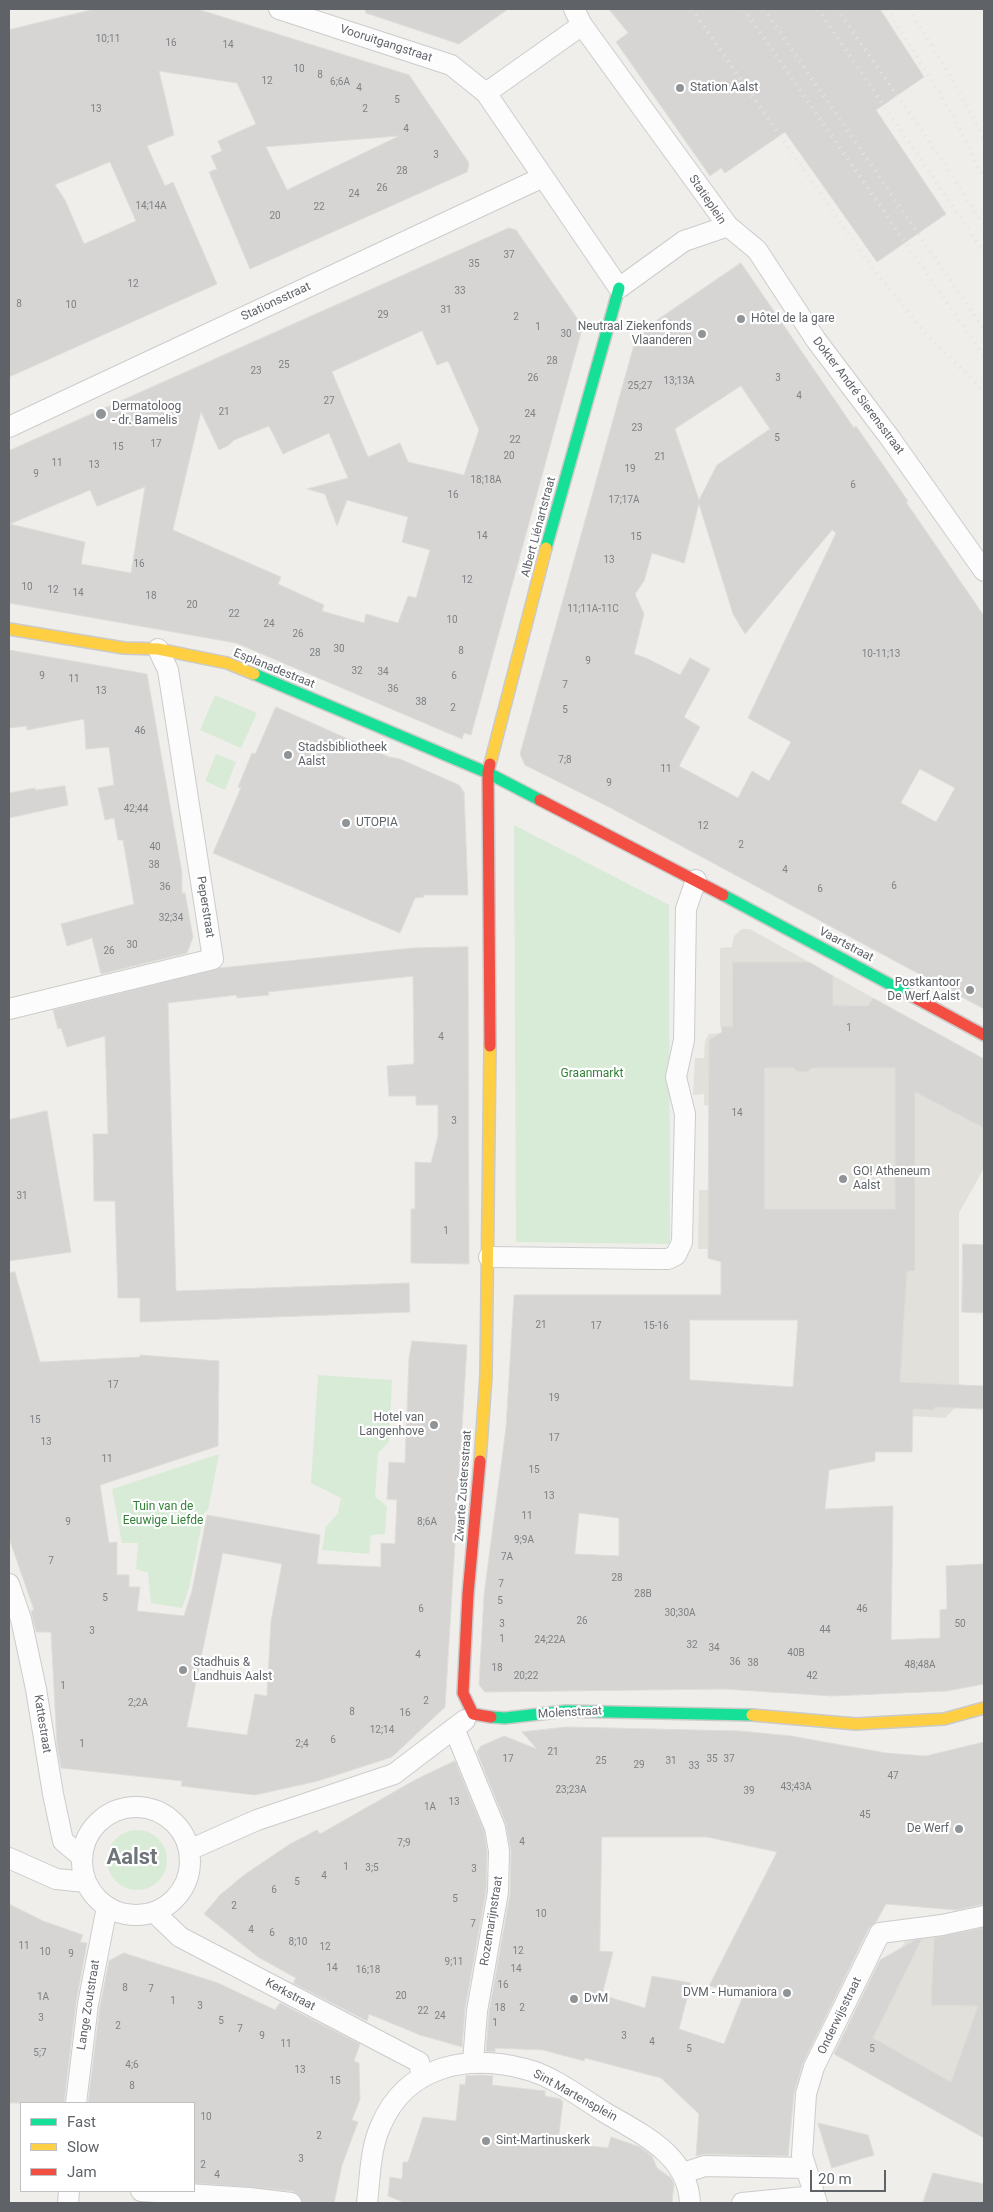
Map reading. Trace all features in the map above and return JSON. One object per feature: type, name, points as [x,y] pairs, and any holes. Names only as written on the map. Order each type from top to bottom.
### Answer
[{"type":"street","name":"Vooruitgangstraat","points":[[279,9],[451,65],[486,93]]},
{"type":"street","name":"Statieplein","points":[[486,93],[578,17],[728,226],[684,241],[620,288]]},
{"type":"street","points":[[486,93],[620,288]]},
{"type":"street","name":"Stationsstraat","points":[[9,427],[543,177]]},
{"type":"street","name":"Dokter André Sierensstraat","points":[[728,226],[757,250],[816,340],[890,438],[984,571]]},
{"type":"street","name":"Albert Liénartstraat","points":[[488,773],[546,549],[620,288]]},
{"type":"street","name":"Esplanadestraat","points":[[9,628],[124,648],[158,649],[227,663],[488,773]]},
{"type":"street","name":"Peperstraat","points":[[9,1008],[213,958],[168,670],[158,649]]},
{"type":"street","points":[[488,773],[696,880],[686,908],[684,1040],[676,1077],[685,1114],[682,1242],[676,1254],[668,1259],[655,1260],[489,1257],[490,890],[488,773]]},
{"type":"street","name":"Vaartstraat","points":[[696,880],[984,1035]]},
{"type":"street","name":"Zwarte Zustersstraat","points":[[473,1714],[467,1704],[464,1693],[468,1594],[475,1530],[486,1376],[489,1257]]},
{"type":"street","name":"Kattestraat","points":[[9,1584],[21,1619],[36,1689],[53,1794],[63,1841],[82,1857]]},
{"type":"street","name":"Molenstraat","points":[[473,1714],[505,1718],[566,1711],[725,1713],[806,1718],[856,1724],[944,1719],[984,1708]]},
{"type":"street","points":[[189,1850],[257,1820],[394,1774],[473,1714]]},
{"type":"street","name":"Rozemarijnstraat","points":[[454,1728],[495,1828],[500,1852],[498,1892],[477,2011],[473,2062]]},
{"type":"street","points":[[139,1807],[156,1811],[171,1820],[183,1833],[189,1850],[190,1865],[186,1880],[179,1894],[168,1904],[154,1912],[138,1915],[122,1913],[107,1907],[95,1896],[86,1882],[82,1869],[82,1857],[90,1832],[105,1816],[121,1809],[139,1807]]},
{"type":"street","points":[[9,1858],[56,1879],[86,1882]]},
{"type":"street","name":"Lange Zoutstraat","points":[[76,2102],[88,2004],[107,1907]]},
{"type":"street","name":"Kerkstraat","points":[[154,1912],[180,1937],[419,2062],[422,2077]]},
{"type":"street","name":"Onderwijsstraat","points":[[816,2200],[802,2155],[806,2094],[814,2067],[880,1933],[933,1927],[984,1916]]},
{"type":"street","name":"Sint Martensplein","points":[[368,2203],[380,2126],[400,2096],[422,2077],[441,2067],[473,2062],[525,2069],[548,2079],[655,2142],[672,2158],[683,2173],[689,2190],[690,2203]]},
{"type":"street","points":[[683,2173],[705,2166],[806,2168]]},
{"type":"street","points":[[156,2192],[249,2198],[291,2203]]},
{"type":"street","points":[[742,2203],[816,2200]]},
{"type":"shaded area","name":"GO! Atheneum Aalst","points":[[742,929],[750,929],[984,1060],[984,1168],[959,1213],[959,1404],[945,1418],[897,1415],[823,1294],[721,1259],[712,1260],[708,1255],[708,1249],[698,1249],[699,1190],[708,1190],[709,1106],[704,1105],[704,1094],[693,1095],[695,1058],[704,1058],[705,1041],[709,1034],[722,1033],[720,1025],[720,948],[732,947],[734,936]]},
{"type":"shaded area","points":[[984,1928],[984,2095],[972,2131],[845,2060],[905,1941]]},
{"type":"green space","points":[[215,695],[257,713],[241,748],[200,730]]},
{"type":"green space","points":[[216,754],[236,762],[225,790],[205,781]]},
{"type":"green space","name":"Graanmarkt","points":[[514,825],[669,905],[670,1244],[516,1242]]},
{"type":"green space","points":[[318,1375],[392,1380],[389,1442],[378,1453],[375,1497],[387,1506],[385,1534],[371,1535],[369,1554],[322,1550],[326,1527],[338,1513],[341,1498],[311,1483]]},
{"type":"green space","name":"Tuin van de Eeuwige Liefde","points":[[219,1454],[208,1510],[204,1513],[189,1588],[182,1608],[151,1603],[148,1573],[136,1569],[138,1543],[122,1543],[112,1489]]},
{"type":"green space","points":[[131,1830],[143,1830],[154,1835],[162,1843],[167,1854],[165,1872],[154,1885],[143,1890],[131,1890],[120,1885],[112,1877],[107,1866],[107,1854],[112,1843],[120,1835]]},
{"type":"building","points":[[95,9],[197,9],[409,75],[469,163],[467,172],[250,269],[209,172],[217,169],[211,156],[222,151],[218,141],[256,124],[237,83],[159,71],[174,135],[147,146],[165,186],[173,182],[217,284],[9,377],[9,30]],"holes":[[[399,136],[287,190],[266,147]],[[110,162],[136,221],[84,244],[65,200],[55,185]]]},
{"type":"building","points":[[366,9],[508,9],[459,44],[366,13]]},
{"type":"building","points":[[609,9],[880,9],[924,77],[876,110],[946,214],[877,262],[785,132],[725,173],[721,168],[710,176],[616,42],[628,33]]},
{"type":"building","points":[[509,228],[516,230],[581,324],[582,329],[471,735],[464,733],[462,739],[236,643],[9,603],[9,451]],"holes":[[[422,331],[437,365],[448,361],[479,430],[464,475],[408,462],[400,443],[368,457],[332,372]],[[201,412],[219,450],[234,440],[269,426],[283,454],[329,433],[348,478],[307,489],[325,494],[337,526],[347,500],[408,517],[402,542],[430,550],[416,598],[408,596],[398,623],[366,614],[364,623],[322,611],[324,605],[278,584],[281,577],[173,530]],[[145,487],[131,573],[81,564],[85,542],[10,524],[90,490],[97,506]]]},
{"type":"building","points":[[741,263],[854,428],[856,426],[908,501],[906,502],[984,616],[984,1009],[609,807],[525,765],[520,754],[637,334]],"holes":[[[741,386],[770,429],[717,465],[699,500],[675,429]],[[699,504],[733,614],[745,634],[832,530],[836,533],[748,718],[791,742],[769,781],[752,771],[738,798],[679,766],[700,727],[684,717],[710,669],[690,658],[680,675],[634,654],[644,614],[635,594],[644,581],[652,553],[684,563]],[[920,769],[955,788],[936,822],[901,803]]]},
{"type":"building","points":[[9,650],[147,674],[182,873],[182,893],[185,893],[193,937],[187,953],[101,974],[92,938],[67,946],[61,924],[134,904],[123,840],[118,840],[114,818],[105,820],[98,788],[114,785],[109,747],[86,749],[84,719],[27,730],[27,726],[9,728]]},
{"type":"building","name":"UTOPIA","points":[[276,707],[389,757],[400,759],[459,785],[464,792],[468,895],[423,895],[424,897],[415,898],[400,933],[213,853],[241,788],[238,787],[252,753],[255,754]]},
{"type":"building","points":[[65,786],[68,805],[9,818],[9,793],[35,788],[35,790]]},
{"type":"building","points":[[468,947],[469,1264],[411,1263],[411,1209],[415,1209],[415,1162],[431,1163],[438,1136],[438,1105],[416,1105],[416,1096],[389,1096],[387,1066],[414,1064],[413,976],[268,992],[269,995],[237,998],[236,995],[168,1003],[176,1291],[409,1283],[410,1312],[140,1322],[140,1298],[118,1298],[115,1201],[94,1201],[93,1134],[108,1134],[105,1036],[67,1047],[61,1028],[58,1029],[53,1010],[220,968],[412,948]]},
{"type":"building","points":[[733,962],[809,962],[833,976],[833,1005],[868,1006],[873,998],[984,1059],[984,1128],[915,1092],[915,1271],[907,1271],[900,1382],[984,1386],[984,1409],[935,1407],[935,1410],[913,1409],[912,1452],[875,1452],[875,1461],[829,1470],[825,1509],[893,1506],[891,1640],[940,1638],[940,1610],[947,1609],[946,1566],[984,1564],[984,1684],[947,1691],[832,1696],[724,1689],[485,1692],[479,1685],[484,1595],[506,1428],[514,1295],[721,1295],[721,1262],[708,1258],[709,1040],[722,1032],[722,1026],[732,1027]],"holes":[[[765,1068],[793,1068],[797,1071],[807,1072],[812,1068],[895,1068],[895,1209],[765,1209]],[[690,1320],[798,1320],[793,1387],[690,1380]],[[579,1513],[619,1518],[619,1556],[575,1554]]]},
{"type":"building","points":[[47,1111],[71,1252],[9,1261],[9,1120]]},
{"type":"building","points":[[963,1244],[984,1245],[984,1313],[962,1312]]},
{"type":"building","points":[[15,1272],[40,1362],[140,1357],[140,1355],[219,1361],[218,1446],[100,1485],[109,1543],[117,1542],[117,1575],[129,1575],[129,1587],[140,1587],[137,1611],[184,1616],[192,1591],[207,1515],[320,1535],[317,1564],[381,1567],[381,1543],[395,1544],[397,1500],[387,1499],[389,1462],[405,1463],[409,1358],[412,1341],[467,1345],[445,1707],[392,1757],[318,1781],[255,1795],[181,1786],[182,1781],[61,1768],[57,1745],[51,1632],[36,1632],[31,1611],[34,1610],[9,1538],[9,1273]],"holes":[[[223,1553],[282,1564],[271,1621],[267,1696],[255,1694],[247,1735],[187,1727]]]},
{"type":"building","points":[[567,1727],[740,1731],[791,1736],[886,1753],[926,1756],[984,1742],[984,1904],[956,1910],[886,1904],[876,1922],[869,1928],[803,2063],[794,2093],[788,2156],[705,2154],[696,2156],[699,2114],[661,2078],[585,2058],[584,2061],[543,2050],[495,2048],[495,2052],[486,2051],[489,2012],[510,1894],[511,1851],[506,1824],[477,1752],[481,1746],[504,1736],[537,1749],[522,1732]],"holes":[[[602,1837],[707,1837],[777,1852],[709,1986],[744,1993],[724,2044],[679,2029],[691,1983],[652,1976],[645,2008],[602,1995],[613,1952],[600,1951]]]},
{"type":"building","points":[[455,1761],[484,1831],[487,1852],[486,1891],[465,2009],[462,2047],[420,2035],[369,2014],[367,2021],[293,1983],[296,1978],[258,1957],[204,1914],[220,1895],[244,1875],[290,1844],[317,1830],[320,1834],[415,1780]]},
{"type":"building","points":[[9,1904],[43,1921],[83,1935],[80,1942],[87,1943],[76,2003],[64,2102],[9,2103]]},
{"type":"building","points":[[984,1928],[984,2138],[834,2054],[880,1960],[915,1940],[922,1939],[873,2038],[951,2082],[978,2006],[931,2005],[934,1938]]},
{"type":"building","points":[[124,1953],[218,1983],[275,2010],[280,2003],[360,2044],[354,2061],[359,2063],[360,2099],[352,2120],[358,2122],[342,2165],[334,2203],[303,2203],[298,2194],[292,2191],[195,2183],[195,2102],[88,2102],[100,2006],[109,1961]]},
{"type":"building","name":"Sint-Martinuskerk","points":[[466,2076],[493,2076],[492,2085],[545,2091],[545,2096],[561,2099],[563,2101],[558,2142],[608,2148],[611,2137],[640,2147],[652,2156],[657,2168],[671,2178],[674,2184],[672,2203],[405,2203],[388,2196],[390,2177],[402,2179],[403,2162],[408,2162],[423,2117],[456,2121],[460,2084],[465,2085]]},
{"type":"building","points":[[818,2123],[868,2135],[874,2155],[832,2168]]},
{"type":"building","points":[[933,2173],[984,2184],[984,2203],[923,2203]]},
{"type":"railway","points":[[692,9],[873,269],[926,334],[984,391]]},
{"type":"railway","points":[[744,9],[984,356]]},
{"type":"railway","points":[[764,9],[984,329]]},
{"type":"railway","points":[[818,9],[984,252]]},
{"type":"railway","points":[[837,9],[942,160],[984,226]]},
{"type":"railway","points":[[887,9],[953,115],[984,179]]},
{"type":"railway","points":[[909,9],[951,77],[984,139]]},
{"type":"traffic: fast","points":[[546,548],[619,288]]},
{"type":"traffic: fast","points":[[254,674],[488,773],[540,800]]},
{"type":"traffic: fast","points":[[723,895],[910,995]]},
{"type":"traffic: fast","points":[[491,1717],[505,1718],[566,1711],[752,1715]]},
{"type":"traffic: slow","points":[[490,764],[546,548]]},
{"type":"traffic: slow","points":[[9,629],[124,648],[158,649],[227,663],[254,674]]},
{"type":"traffic: slow","points":[[480,1461],[486,1376],[490,1046]]},
{"type":"traffic: slow","points":[[752,1715],[856,1724],[944,1719],[984,1708]]},
{"type":"traffic: jam","points":[[490,764],[488,773],[490,1046]]},
{"type":"traffic: jam","points":[[540,800],[723,895]]},
{"type":"traffic: jam","points":[[910,995],[984,1035]]},
{"type":"traffic: jam","points":[[480,1461],[468,1594],[463,1693],[473,1714],[491,1717]]},
{"type":"place","name":"Station Aalst","points":[[680,88]]},
{"type":"place","name":"Hôtel de la gare","points":[[741,319]]},
{"type":"place","name":"Neutraal Ziekenfonds Vlaanderen","points":[[702,334]]},
{"type":"place","name":"Dermatoloog - dr. Bamelis","points":[[101,414]]},
{"type":"place","name":"Stadsbibliotheek Aalst","points":[[288,755]]},
{"type":"place","name":"UTOPIA","points":[[346,823]]},
{"type":"place","name":"Postkantoor De Werf Aalst","points":[[970,990]]},
{"type":"place","name":"GO! Atheneum Aalst","points":[[843,1179]]},
{"type":"place","name":"Hotel van Langenhove","points":[[434,1425]]},
{"type":"place","name":"Stadhuis & Landhuis Aalst","points":[[183,1670]]},
{"type":"place","name":"De Werf","points":[[959,1829]]},
{"type":"place","name":"DVM - Humaniora","points":[[787,1993]]},
{"type":"place","name":"DvM","points":[[574,1999]]},
{"type":"place","name":"Sint-Martinuskerk","points":[[486,2141]]},
{"type":"district","name":"Aalst","points":[[132,1858]]}]
